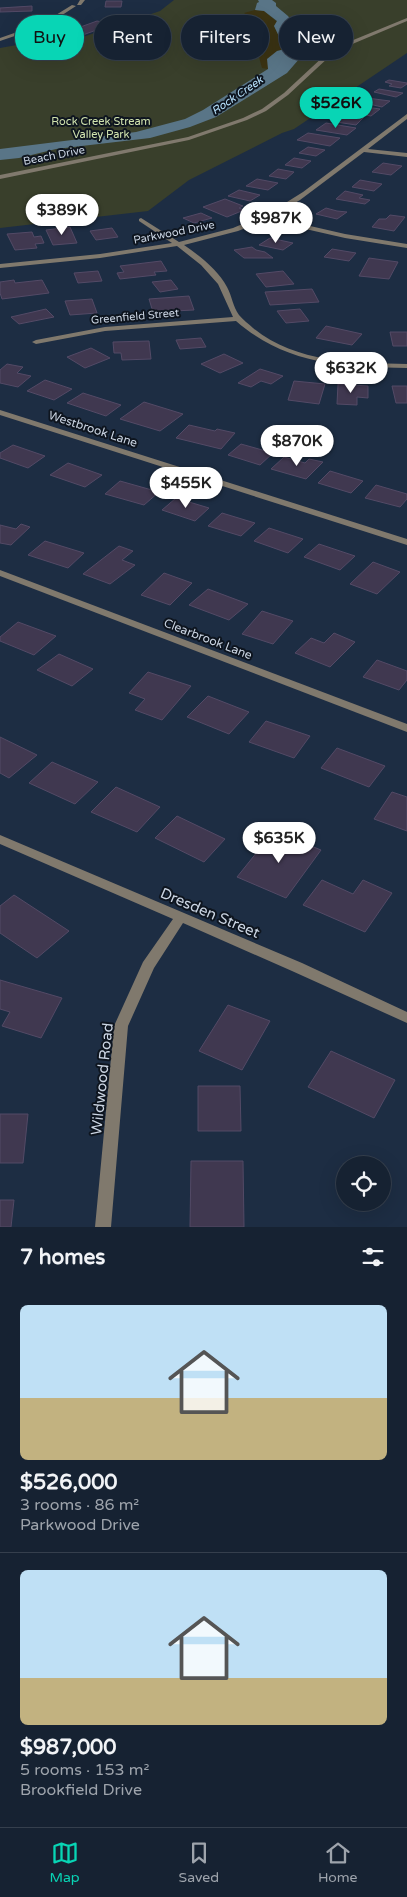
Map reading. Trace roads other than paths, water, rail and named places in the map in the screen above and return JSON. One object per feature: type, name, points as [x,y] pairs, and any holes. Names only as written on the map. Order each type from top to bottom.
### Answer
[{"type":"street","points":[[0,40],[45,24],[79,3]]},
{"type":"street","name":"Beach Drive","points":[[0,176],[189,138],[245,119],[264,110],[286,94],[327,56],[348,44],[407,19]]},
{"type":"street","name":"Parkwood Drive","points":[[0,266],[118,253],[177,244],[223,232],[265,218],[297,199],[407,116]]},
{"type":"street","points":[[364,150],[407,155]]},
{"type":"street","points":[[265,218],[345,236],[407,246]]},
{"type":"street","points":[[141,220],[196,256],[213,273],[226,291],[237,319],[265,342],[301,356],[342,363],[407,366]]},
{"type":"street","name":"Greenfield Street","points":[[36,342],[105,329],[237,319]]},
{"type":"street","name":"Westbrook Lane","points":[[0,412],[407,542]]},
{"type":"street","name":"Clearbrook Lane","points":[[0,573],[407,728]]},
{"type":"street","name":"Dresden Street","points":[[0,839],[297,967],[407,1018]]},
{"type":"street","name":"Wildwood Road","points":[[103,1227],[121,1026],[148,966],[180,918]]},
{"type":"water","points":[[258,0],[272,0],[287,15],[279,15],[279,36],[274,26],[277,21],[264,11],[255,10],[259,2]]},
{"type":"water","name":"Rock Creek","points":[[279,50],[279,60],[298,60],[287,73],[216,117],[190,127],[150,138],[56,149],[19,158],[0,160],[0,149],[136,132],[185,119],[203,110],[268,69],[267,60]]},
{"type":"park label","name":"Rock Creek Stream Valley Park","points":[[101,127]]}]
